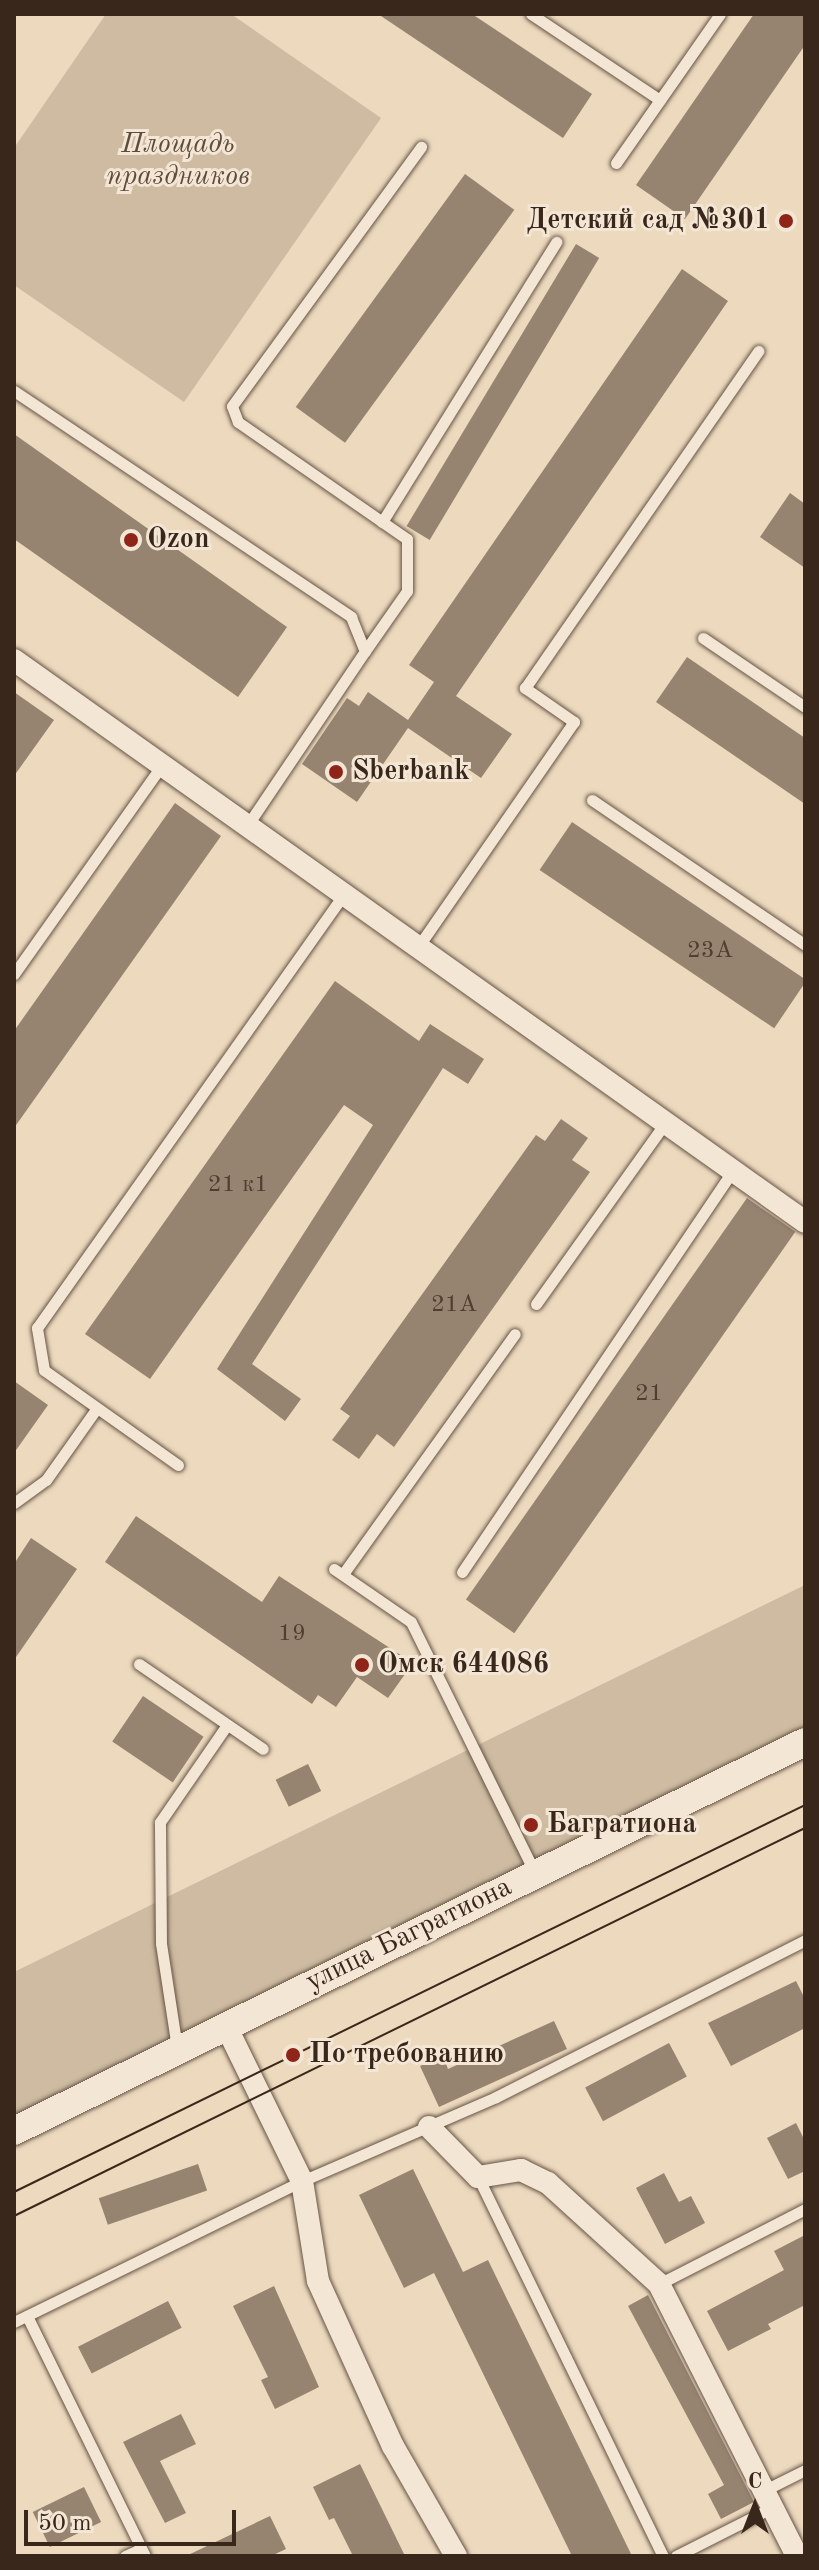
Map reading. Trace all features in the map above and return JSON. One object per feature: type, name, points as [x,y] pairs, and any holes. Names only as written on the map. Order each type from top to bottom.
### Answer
[{"type":"street","points":[[14,660],[805,1222]]},
{"type":"street","name":"улица Багратиона","points":[[14,2131],[225,2024],[805,1742]]},
{"type":"street","points":[[225,2024],[302,2181],[318,2281],[393,2446],[456,2556]]},
{"type":"street","points":[[429,2127],[478,2177],[521,2170],[548,2183],[659,2284],[797,2556]]},
{"type":"lane","points":[[531,14],[660,100]]},
{"type":"lane","points":[[616,163],[720,14]]},
{"type":"lane","points":[[247,826],[407,591],[407,539],[238,422],[232,406],[421,147]]},
{"type":"lane","points":[[382,522],[556,242]]},
{"type":"lane","points":[[418,947],[574,722],[525,688],[758,351]]},
{"type":"lane","points":[[14,391],[351,617],[365,651]]},
{"type":"lane","points":[[703,638],[805,707]]},
{"type":"lane","points":[[14,974],[162,765]]},
{"type":"lane","points":[[592,800],[805,945]]},
{"type":"lane","points":[[178,1465],[44,1370],[37,1328],[344,894]]},
{"type":"lane","points":[[536,1304],[665,1123]]},
{"type":"lane","points":[[462,1572],[732,1171]]},
{"type":"lane","points":[[515,1334],[339,1572],[411,1622],[535,1873]]},
{"type":"lane","points":[[14,1503],[46,1480],[97,1408]]},
{"type":"lane","points":[[139,1664],[263,1749]]},
{"type":"lane","points":[[177,2048],[161,1943],[160,1822],[227,1725]]},
{"type":"lane","points":[[14,2322],[302,2181],[429,2127],[805,1940]]},
{"type":"lane","points":[[478,2177],[663,2556]]},
{"type":"lane","points":[[659,2284],[805,2209]]},
{"type":"lane","points":[[27,2316],[143,2552],[125,2556]]},
{"type":"lane","points":[[676,2556],[769,2498],[805,2470]]},
{"type":"green space","name":"Площадь праздников","points":[[106,14],[231,14],[381,118],[184,402],[14,285],[14,148]]},
{"type":"green space","points":[[805,1585],[805,1735],[14,2118],[14,1972]]},
{"type":"building","points":[[378,14],[472,14],[592,94],[563,138]]},
{"type":"building","points":[[754,14],[805,14],[805,45],[685,219],[636,185]]},
{"type":"building","points":[[465,174],[514,210],[345,443],[296,407]]},
{"type":"building","points":[[576,244],[599,258],[430,540],[407,526]]},
{"type":"building","points":[[682,269],[728,301],[456,696],[512,734],[481,778],[408,728],[357,802],[302,764],[347,698],[359,706],[368,692],[408,720],[434,682],[409,665]]},
{"type":"building","points":[[14,434],[287,627],[238,697],[14,539]]},
{"type":"building","points":[[790,493],[805,504],[805,568],[760,537]]},
{"type":"building","points":[[687,657],[805,738],[805,804],[656,702]]},
{"type":"building","points":[[14,692],[54,720],[14,776]]},
{"type":"building","points":[[175,803],[221,836],[14,1128],[14,1031]]},
{"type":"building","points":[[572,822],[805,979],[774,1028],[540,870]]},
{"type":"building","points":[[335,981],[419,1041],[430,1024],[484,1059],[468,1084],[443,1068],[252,1364],[301,1399],[285,1421],[217,1369],[373,1125],[344,1105],[150,1379],[85,1334]]},
{"type":"building","points":[[561,1119],[588,1138],[572,1160],[590,1172],[394,1447],[377,1434],[359,1459],[332,1440],[350,1416],[340,1409],[536,1135],[545,1141]]},
{"type":"building","points":[[747,1198],[795,1232],[514,1633],[466,1599]]},
{"type":"building","points":[[14,1381],[48,1405],[14,1453]]},
{"type":"building","points":[[136,1516],[262,1602],[279,1576],[413,1663],[388,1698],[357,1677],[336,1707],[318,1695],[312,1704],[105,1562]]},
{"type":"building","points":[[31,1538],[77,1569],[14,1660],[14,1564]]},
{"type":"building","points":[[143,1696],[204,1737],[173,1782],[112,1742]]},
{"type":"building","points":[[308,1764],[321,1791],[289,1807],[276,1780]]},
{"type":"building","points":[[796,1981],[805,1999],[805,2028],[731,2066],[708,2023]]},
{"type":"building","points":[[554,2021],[567,2049],[439,2107],[420,2066],[443,2056],[448,2069]]},
{"type":"building","points":[[669,2043],[687,2077],[603,2121],[585,2088]]},
{"type":"building","points":[[796,2123],[805,2141],[805,2171],[788,2179],[767,2138]]},
{"type":"building","points":[[198,2164],[207,2190],[108,2225],[99,2198]]},
{"type":"building","points":[[413,2169],[463,2272],[488,2260],[632,2556],[572,2556],[434,2273],[404,2288],[359,2195]]},
{"type":"building","points":[[664,2173],[679,2202],[691,2196],[705,2223],[665,2244],[636,2188]]},
{"type":"building","points":[[805,2235],[805,2310],[803,2306],[768,2324],[771,2329],[728,2351],[707,2311],[784,2270],[774,2251]]},
{"type":"building","points":[[274,2286],[319,2387],[275,2409],[261,2380],[268,2377],[233,2306]]},
{"type":"building","points":[[648,2295],[754,2502],[721,2519],[708,2494],[724,2485],[628,2306]]},
{"type":"building","points":[[168,2301],[182,2328],[92,2374],[78,2347]]},
{"type":"building","points":[[181,2414],[196,2444],[160,2461],[186,2513],[165,2523],[123,2442]]},
{"type":"building","points":[[360,2464],[405,2556],[353,2556],[334,2518],[329,2520],[313,2487]]},
{"type":"building","points":[[84,2487],[101,2522],[50,2547],[33,2512]]},
{"type":"building","points":[[270,2516],[286,2549],[271,2556],[186,2556]]},
{"type":"tram line","points":[[14,2192],[805,1805]]},
{"type":"tram line","points":[[14,2216],[805,1828]]},
{"type":"place","name":"Детский сад №301","points":[[786,221]]},
{"type":"place","name":"Ozon","points":[[131,540]]},
{"type":"place","name":"Sberbank","points":[[336,772]]},
{"type":"place","name":"Омск 644086","points":[[362,1665]]},
{"type":"place","name":"Багратиона","points":[[531,1825]]},
{"type":"place","name":"По требованию","points":[[293,2055]]}]
